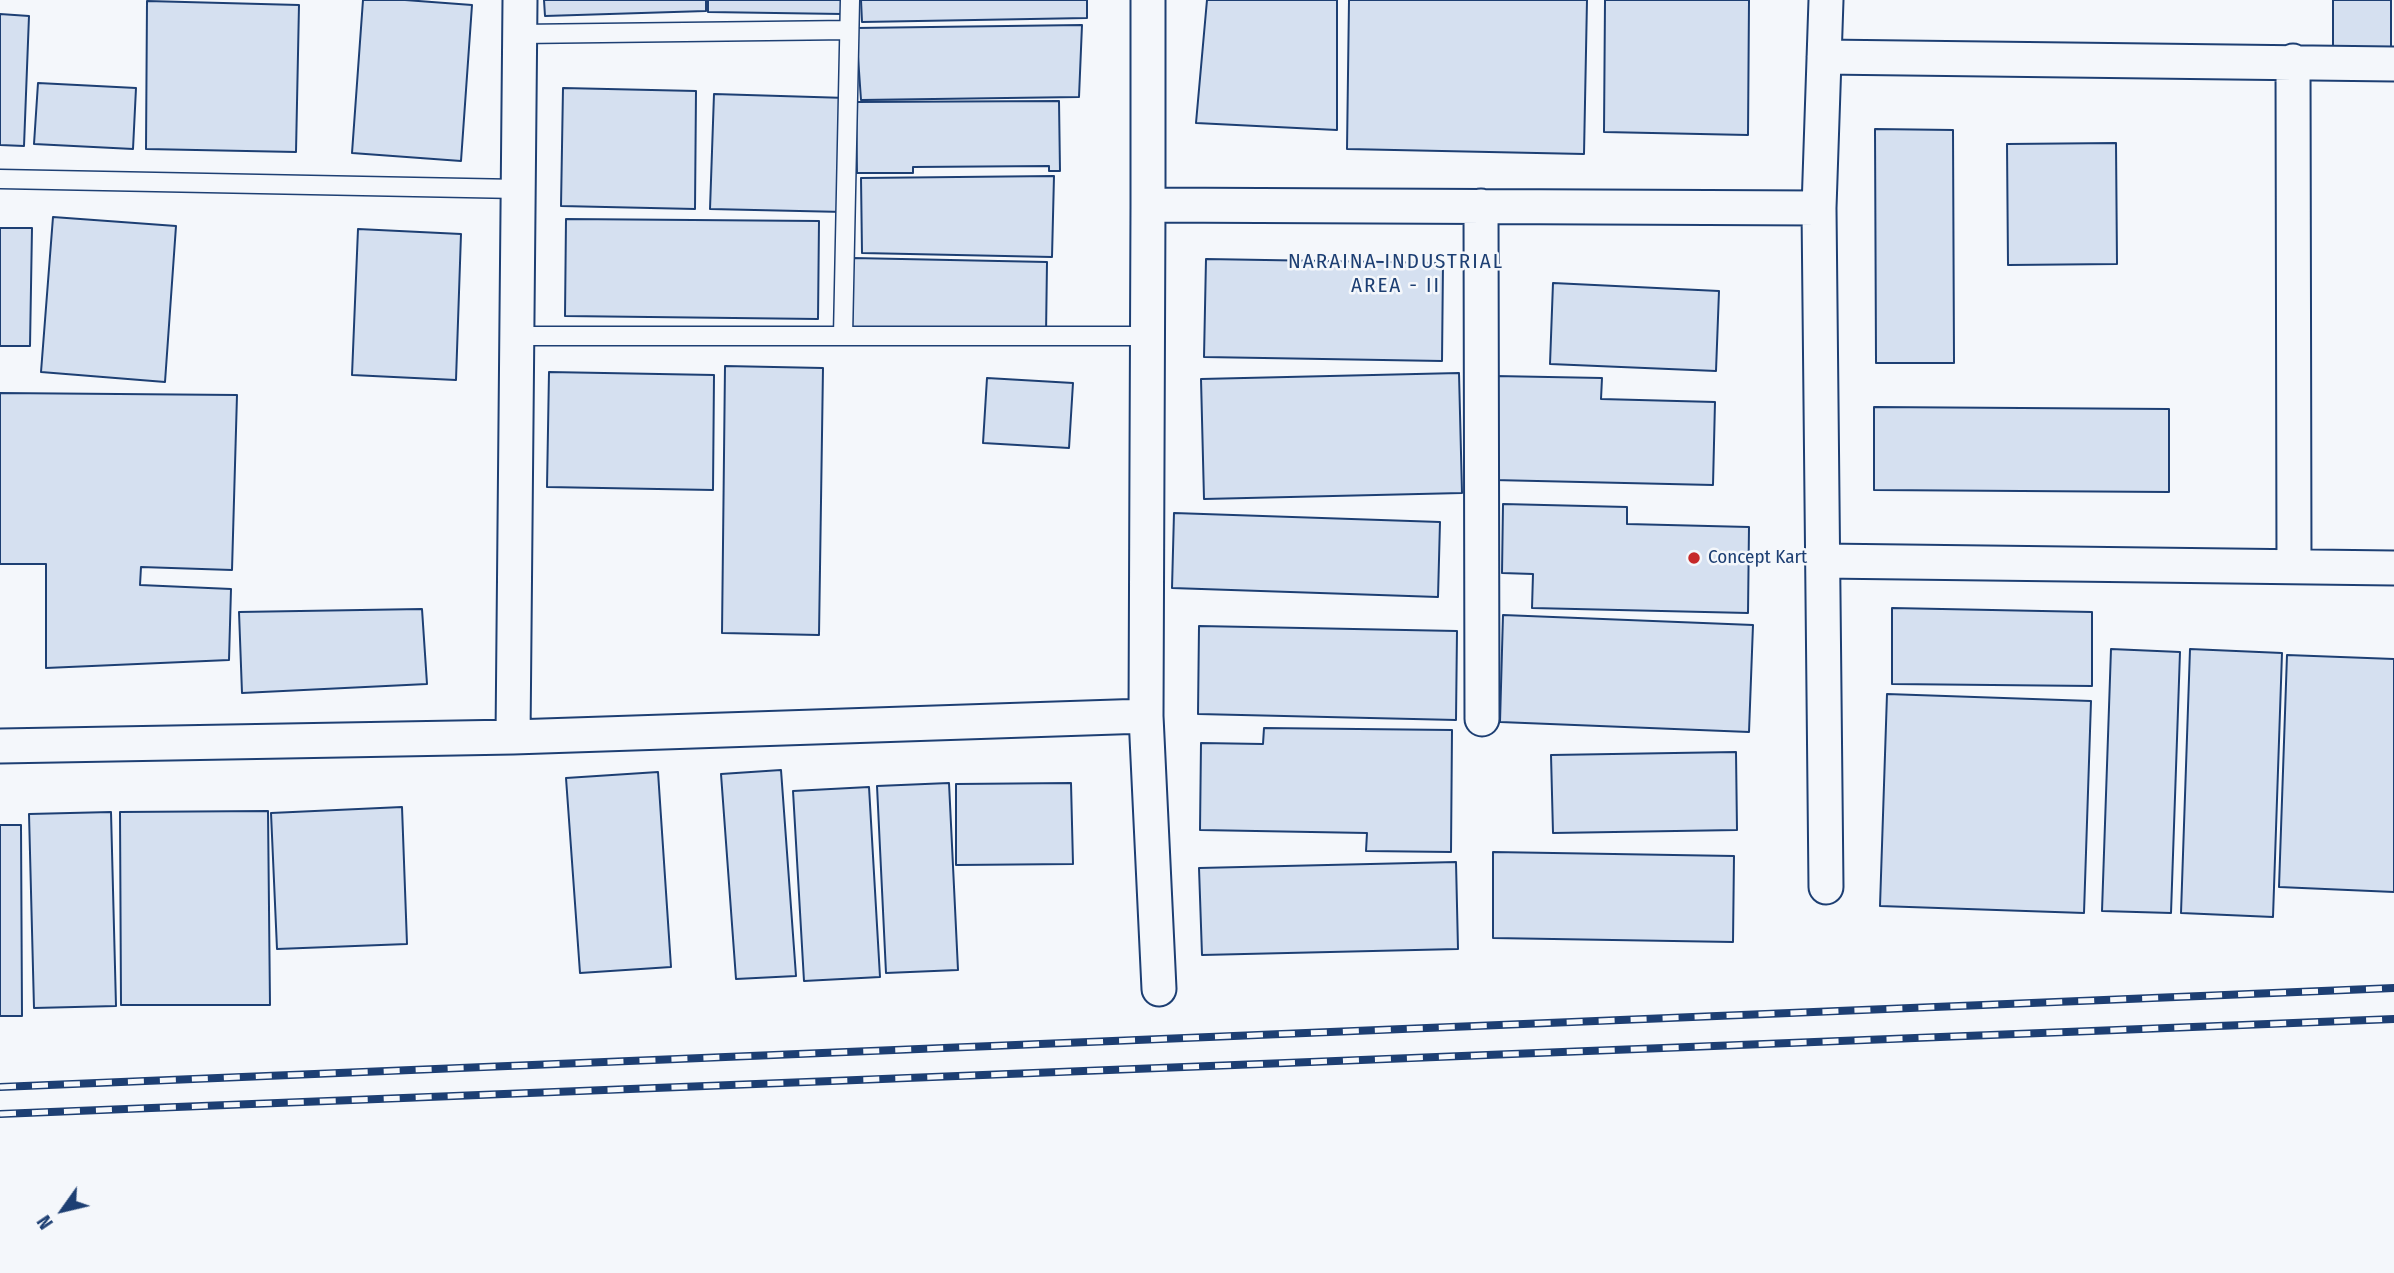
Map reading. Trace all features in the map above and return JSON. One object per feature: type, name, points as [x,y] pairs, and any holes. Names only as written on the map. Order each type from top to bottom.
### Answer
[{"type":"street","points":[[513,737],[520,0]]},
{"type":"street","points":[[1148,0],[1146,716],[1159,989]]},
{"type":"street","points":[[1826,0],[1819,208],[1826,887]]},
{"type":"street","points":[[1824,57],[2394,64]]},
{"type":"street","points":[[2293,61],[2294,566]]},
{"type":"street","points":[[1147,205],[1819,208]]},
{"type":"street","points":[[1481,206],[1482,719]]},
{"type":"street","points":[[1823,561],[2394,568]]},
{"type":"street","points":[[0,746],[513,737],[1146,716]]},
{"type":"lane","points":[[843,336],[850,0]]},
{"type":"lane","points":[[520,34],[849,30]]},
{"type":"lane","points":[[0,179],[518,189]]},
{"type":"lane","points":[[517,336],[1147,336]]},
{"type":"building","points":[[363,0],[472,5],[461,161],[352,153]]},
{"type":"building","points":[[544,0],[706,0],[706,11],[545,16]]},
{"type":"building","points":[[708,0],[843,0],[842,14],[708,12]]},
{"type":"building","points":[[861,0],[1087,0],[1087,18],[862,22]]},
{"type":"building","points":[[1207,0],[1337,0],[1337,130],[1196,123]]},
{"type":"building","points":[[1349,0],[1587,0],[1584,154],[1347,149]]},
{"type":"building","points":[[1605,0],[1749,0],[1748,135],[1604,132]]},
{"type":"building","points":[[2333,0],[2391,0],[2391,51],[2333,51]]},
{"type":"building","points":[[147,1],[299,5],[296,152],[146,149]]},
{"type":"building","points":[[0,14],[29,16],[24,146],[0,145]]},
{"type":"building","points":[[1082,25],[1079,97],[861,100],[856,28]]},
{"type":"building","points":[[38,83],[136,88],[133,149],[34,144]]},
{"type":"building","points":[[563,88],[696,91],[695,209],[561,206]]},
{"type":"building","points":[[714,94],[847,98],[844,212],[710,209]]},
{"type":"building","points":[[1059,101],[1060,171],[1049,171],[1049,166],[913,167],[913,173],[857,173],[856,102]]},
{"type":"building","points":[[1875,129],[1953,130],[1954,363],[1876,363]]},
{"type":"building","points":[[2116,143],[2117,264],[2008,265],[2007,144]]},
{"type":"building","points":[[1054,176],[1052,257],[862,253],[861,178]]},
{"type":"building","points":[[53,217],[176,226],[165,382],[41,372]]},
{"type":"building","points":[[566,219],[819,221],[818,319],[565,316]]},
{"type":"building","points":[[0,228],[32,228],[30,346],[0,346]]},
{"type":"building","points":[[358,229],[461,234],[456,380],[352,375]]},
{"type":"building","points":[[853,258],[1047,262],[1046,335],[852,331]]},
{"type":"building","points":[[1206,259],[1443,263],[1442,361],[1204,357]]},
{"type":"building","points":[[1553,283],[1719,291],[1716,371],[1550,364]]},
{"type":"building","points":[[725,366],[823,368],[819,635],[722,633]]},
{"type":"building","points":[[549,372],[714,375],[713,490],[547,487]]},
{"type":"building","points":[[1459,373],[1462,493],[1204,499],[1201,379]]},
{"type":"building","points":[[1495,376],[1602,378],[1601,399],[1715,402],[1713,485],[1493,480]]},
{"type":"building","points":[[987,378],[1073,383],[1069,448],[983,443]]},
{"type":"building","points":[[0,393],[237,395],[232,570],[141,567],[140,585],[231,589],[229,660],[46,668],[46,564],[0,564]]},
{"type":"building","points":[[1874,407],[2169,409],[2169,492],[1874,490]]},
{"type":"building","points":[[1503,504],[1627,507],[1627,524],[1749,527],[1748,613],[1532,608],[1533,574],[1502,573]]},
{"type":"building","points":[[1174,513],[1440,522],[1438,597],[1172,588]]},
{"type":"building","points":[[1892,608],[2092,612],[2092,686],[1892,684]]},
{"type":"building","points":[[422,609],[427,684],[242,693],[239,612]]},
{"type":"building","points":[[1503,615],[1753,625],[1749,732],[1500,722]]},
{"type":"building","points":[[1199,626],[1457,631],[1456,720],[1198,714]]},
{"type":"building","points":[[2111,649],[2180,652],[2171,913],[2102,911]]},
{"type":"building","points":[[2190,649],[2282,653],[2273,917],[2181,913]]},
{"type":"building","points":[[2287,655],[2394,659],[2394,892],[2279,887]]},
{"type":"building","points":[[1887,694],[2091,701],[2084,913],[1880,906]]},
{"type":"building","points":[[1264,728],[1452,730],[1451,852],[1366,851],[1367,833],[1200,830],[1201,743],[1263,744]]},
{"type":"building","points":[[1736,752],[1737,830],[1553,833],[1551,755]]},
{"type":"building","points":[[781,770],[796,976],[736,979],[721,774]]},
{"type":"building","points":[[658,772],[671,967],[580,973],[566,778]]},
{"type":"building","points":[[949,783],[958,970],[886,973],[877,786]]},
{"type":"building","points":[[1071,783],[1073,864],[956,865],[956,784]]},
{"type":"building","points":[[869,787],[880,977],[804,981],[793,791]]},
{"type":"building","points":[[402,807],[407,944],[277,949],[271,813]]},
{"type":"building","points":[[268,811],[270,1005],[121,1005],[120,812]]},
{"type":"building","points":[[111,812],[116,1006],[34,1008],[29,814]]},
{"type":"building","points":[[0,825],[21,825],[22,1016],[0,1016]]},
{"type":"building","points":[[1493,852],[1734,856],[1733,942],[1493,938]]},
{"type":"building","points":[[1456,862],[1458,949],[1202,955],[1199,868]]},
{"type":"railway","points":[[0,1087],[2394,988]]},
{"type":"railway","points":[[0,1114],[2394,1019]]},
{"type":"place","name":"Concept Kart","points":[[1694,558]]},
{"type":"district","name":"NARAINA INDUSTRIAL AREA - II","points":[[1396,274]]}]
